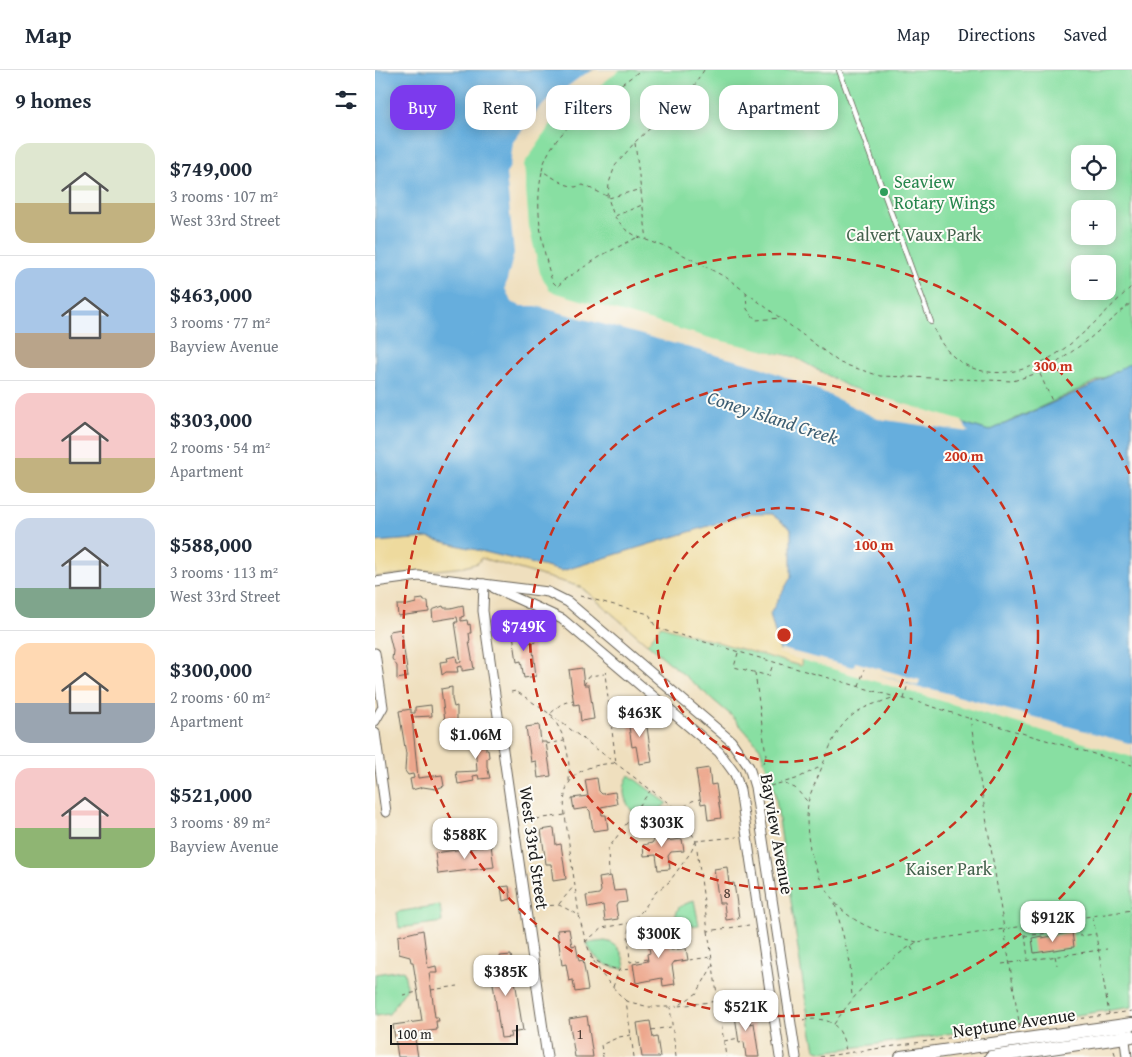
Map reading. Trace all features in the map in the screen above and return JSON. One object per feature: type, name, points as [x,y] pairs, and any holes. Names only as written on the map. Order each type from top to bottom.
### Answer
[{"type":"main road","name":"Neptune Avenue","points":[[991,1057],[1011,1056],[1128,1030]]},
{"type":"main road","name":"Neptune Avenue","points":[[901,1057],[1128,1030]]},
{"type":"street","name":"Bayview Avenue","points":[[375,582],[419,576],[548,592],[568,602],[731,741],[749,767],[755,787],[796,1057]]},
{"type":"street","name":"Bayview Avenue","points":[[485,584],[562,619],[719,752],[735,774],[740,790],[780,1057]]},
{"type":"street","name":"West 33rd Street","points":[[485,584],[483,611],[547,1057]]},
{"type":"street","points":[[375,653],[383,708],[375,721]]},
{"type":"street","points":[[375,732],[386,812]]},
{"type":"street","points":[[1127,1057],[1128,1030]]},
{"type":"lane","points":[[839,70],[931,322]]},
{"type":"path","points":[[638,236],[562,281],[558,287],[552,281],[541,230],[539,204],[542,171],[550,149],[574,122],[599,100],[641,70]]},
{"type":"path","points":[[704,70],[691,91],[635,142],[615,166],[609,183],[608,197],[614,216],[626,230],[674,250],[727,278],[840,363],[870,374],[918,379],[1006,381],[1040,374],[1089,339],[1132,302]]},
{"type":"path","points":[[635,142],[647,240]]},
{"type":"path","points":[[542,171],[564,184],[575,187],[583,185],[608,197],[641,190]]},
{"type":"path","points":[[614,216],[643,205]]},
{"type":"path","points":[[931,322],[943,345],[950,353],[974,370],[1019,371],[1049,358],[1132,286]]},
{"type":"path","points":[[746,291],[747,309],[756,320],[781,318]]},
{"type":"path","points":[[1040,374],[1051,401]]},
{"type":"path","points":[[580,596],[649,614],[656,628],[1132,765]]},
{"type":"path","points":[[532,644],[539,641],[553,628]]},
{"type":"path","points":[[738,653],[734,667],[755,673],[769,676],[773,663]]},
{"type":"path","points":[[859,687],[864,670]]},
{"type":"path","points":[[584,685],[589,676],[605,674],[607,672]]},
{"type":"path","points":[[755,673],[766,755],[763,763]]},
{"type":"path","points":[[605,674],[616,763]]},
{"type":"path","points":[[903,699],[907,682]]},
{"type":"path","points":[[511,692],[516,691],[550,714],[679,811],[696,841],[726,1057]]},
{"type":"path","points":[[852,999],[848,948],[834,902],[821,881],[813,861],[808,840],[808,802],[832,740],[848,719],[855,712],[873,704],[896,698]]},
{"type":"path","points":[[550,714],[561,704],[573,700]]},
{"type":"path","points":[[550,714],[565,741],[569,763],[569,783],[563,798],[579,916],[590,956],[613,988],[626,1001],[649,1007],[670,1007],[760,996]]},
{"type":"path","points":[[970,718],[1020,1028]]},
{"type":"path","points":[[546,744],[565,741]]},
{"type":"path","points":[[569,783],[583,769],[598,764],[616,763]]},
{"type":"path","points":[[770,786],[784,783],[822,766]]},
{"type":"path","points":[[784,783],[795,788],[808,802]]},
{"type":"path","points":[[609,876],[608,849],[651,789]]},
{"type":"path","points":[[679,811],[692,801],[700,799]]},
{"type":"path","points":[[529,820],[565,815]]},
{"type":"path","points":[[696,841],[737,836]]},
{"type":"path","points":[[585,942],[602,928],[630,922],[642,911],[656,892],[669,882],[691,852],[696,841]]},
{"type":"path","points":[[559,905],[575,886]]},
{"type":"path","points":[[834,902],[869,928],[917,942]]},
{"type":"path","points":[[542,906],[559,905],[579,916]]},
{"type":"path","points":[[834,1024],[852,999],[897,954],[917,942],[1132,910]]},
{"type":"path","points":[[1093,916],[1109,1015]]},
{"type":"path","points":[[1077,918],[1079,936],[1095,934]]},
{"type":"path","points":[[630,922],[627,934],[630,962],[648,960]]},
{"type":"path","points":[[1050,922],[1051,933]]},
{"type":"path","points":[[708,931],[749,925]]},
{"type":"path","points":[[1024,926],[1028,960]]},
{"type":"path","points":[[1025,936],[1078,929]]},
{"type":"path","points":[[911,946],[915,954]]},
{"type":"path","points":[[1002,964],[1107,949]]},
{"type":"path","points":[[590,956],[603,965],[619,970],[634,969]]},
{"type":"path","points":[[1055,956],[1057,965]]},
{"type":"path","points":[[675,962],[711,957]]},
{"type":"path","points":[[678,1006],[697,993],[708,977],[713,964]]},
{"type":"path","points":[[613,988],[619,970]]},
{"type":"path","points":[[431,990],[458,986]]},
{"type":"path","points":[[403,995],[418,992]]},
{"type":"path","points":[[626,1001],[634,1057]]},
{"type":"path","points":[[670,1007],[676,1057]]},
{"type":"path","points":[[820,1057],[1132,1011]]},
{"type":"path","points":[[803,1020],[815,1018],[834,1024],[844,1038],[846,1053]]},
{"type":"path","points":[[651,1030],[672,1027]]},
{"type":"path","points":[[603,1057],[601,1045],[619,1036],[631,1035]]},
{"type":"path","points":[[723,1041],[739,1038]]},
{"type":"path","points":[[1114,1050],[1116,1057]]},
{"type":"green space","name":"Calvert Vaux Park","points":[[617,70],[1132,70],[1132,377],[1108,376],[989,431],[848,387],[794,357],[712,341],[549,293],[538,274],[527,228],[522,163],[546,127],[546,130],[630,130],[630,85],[597,85]]},
{"type":"green space","name":"Kaiser Park","points":[[546,576],[1132,754],[1132,1007],[823,1052],[815,1049],[807,1010],[775,793],[760,748],[732,716],[581,587]]},
{"type":"green space","points":[[629,775],[667,803],[659,810],[647,815],[632,811],[624,794]]},
{"type":"green space","points":[[694,900],[699,925],[675,927],[674,919],[679,907]]},
{"type":"green space","points":[[440,905],[442,922],[399,928],[397,912]]},
{"type":"green space","points":[[610,942],[620,950],[625,968],[613,967],[597,959],[587,943]]},
{"type":"green space","points":[[402,970],[407,988],[389,1014],[375,1016],[375,974]]},
{"type":"sand","points":[[812,451],[801,666],[661,626],[647,644],[581,587],[481,558],[478,563],[464,567],[375,577],[375,462]]},
{"type":"water","name":"Coney Island Creek","points":[[375,70],[617,70],[597,85],[546,85],[546,127],[522,163],[527,228],[538,274],[549,293],[712,341],[794,357],[848,387],[989,431],[1095,384],[1132,362],[1132,754],[780,651],[770,614],[791,577],[791,529],[771,514],[748,514],[562,571],[428,538],[375,542]]},
{"type":"pier","points":[[594,70],[620,70],[600,85],[570,85]]},
{"type":"pier","points":[[546,103],[547,130],[524,164],[529,227],[540,273],[550,291],[713,339],[794,357],[848,387],[962,421],[969,432],[878,419],[823,392],[760,367],[536,306],[521,306],[511,302],[505,288],[514,253],[506,174],[510,166],[513,142],[522,130],[536,130],[536,112]]},
{"type":"pier","points":[[782,649],[854,667],[855,662],[920,680],[918,686],[877,674],[920,688],[932,689],[1132,744],[1132,757],[778,653]]},
{"type":"building","points":[[423,599],[428,601],[429,612],[398,616],[397,605],[408,605],[416,603],[416,600]]},
{"type":"building","points":[[463,605],[464,616],[461,617],[461,621],[467,620],[468,625],[470,624],[469,642],[474,669],[462,671],[462,666],[457,667],[458,672],[446,672],[442,675],[440,662],[448,661],[447,658],[456,656],[457,662],[461,662],[455,622],[458,622],[457,617],[433,621],[432,610],[443,606],[444,608],[451,608]]},
{"type":"building","points":[[524,625],[527,643],[532,642],[536,676],[524,678],[521,661],[517,662],[512,627]]},
{"type":"building","points":[[401,629],[408,677],[397,679],[397,666],[392,659],[393,651],[389,635],[390,631]]},
{"type":"building","points":[[582,668],[584,685],[589,685],[594,719],[581,721],[579,704],[574,705],[569,670]]},
{"type":"building","points":[[452,687],[452,699],[454,707],[457,706],[457,722],[459,722],[460,730],[458,735],[447,736],[441,689]]},
{"type":"building","points":[[431,705],[432,716],[412,717],[418,778],[442,775],[444,786],[436,789],[423,787],[412,790],[410,779],[414,778],[413,774],[408,775],[405,771],[406,754],[399,711],[411,709],[411,713],[415,713],[415,707]]},
{"type":"building","points":[[640,711],[642,728],[647,727],[652,762],[639,764],[636,746],[632,747],[627,713]]},
{"type":"building","points":[[539,725],[541,742],[546,742],[551,776],[538,778],[536,761],[531,762],[526,727]]},
{"type":"building","points":[[482,730],[483,741],[479,742],[480,746],[486,746],[486,750],[488,749],[487,766],[490,778],[479,779],[478,775],[473,776],[474,781],[458,784],[456,772],[477,771],[475,742],[468,743],[466,732]]},
{"type":"building","points":[[709,768],[711,785],[716,784],[721,818],[708,820],[706,803],[701,804],[696,770]]},
{"type":"building","points":[[597,778],[599,791],[602,794],[615,792],[617,804],[601,807],[602,815],[606,815],[608,829],[593,831],[590,811],[587,808],[574,810],[572,798],[588,796],[585,780]]},
{"type":"building","points":[[664,825],[666,841],[682,839],[684,851],[671,852],[668,856],[670,869],[658,870],[656,855],[644,856],[643,845],[652,843],[654,840],[652,827]]},
{"type":"building","points":[[554,828],[556,845],[561,844],[566,879],[553,881],[551,864],[546,864],[541,830]]},
{"type":"building","points":[[491,845],[494,867],[438,874],[435,853]]},
{"type":"building","points":[[727,867],[729,884],[734,883],[739,918],[726,920],[724,903],[719,903],[714,869]]},
{"type":"building","points":[[611,876],[614,891],[625,890],[627,902],[618,903],[616,906],[618,919],[605,921],[603,905],[588,908],[586,896],[599,894],[601,891],[599,878]]},
{"type":"building","points":[[509,886],[511,899],[503,901],[501,887]]},
{"type":"building","points":[[569,929],[572,946],[576,945],[579,961],[583,960],[588,990],[575,992],[573,980],[569,981],[566,964],[562,965],[557,930]]},
{"type":"building","points":[[668,929],[671,950],[686,948],[688,960],[674,962],[672,965],[675,984],[663,986],[662,978],[636,983],[633,964],[648,961],[647,954],[650,953],[646,932]]},
{"type":"building","points":[[423,930],[428,968],[436,966],[437,973],[429,973],[435,1017],[438,1017],[439,1021],[436,1021],[437,1030],[414,1033],[418,1057],[398,1057],[393,1025],[422,1021],[413,962],[411,962],[410,957],[399,954],[398,936]]},
{"type":"building","points":[[1072,932],[1074,947],[1034,953],[1032,938]]},
{"type":"building","points":[[511,955],[523,1031],[510,1033],[511,1037],[501,1038],[490,963],[501,961],[500,956]]},
{"type":"building","points":[[747,1007],[750,1024],[754,1023],[759,1057],[746,1057],[744,1042],[739,1043],[734,1009]]},
{"type":"building","points":[[587,1016],[593,1057],[575,1057],[569,1019]]},
{"type":"building","points":[[650,1021],[653,1038],[657,1037],[660,1057],[642,1057],[637,1023]]},
{"type":"place","name":"Seaview Rotary Wings","points":[[884,192]]}]
